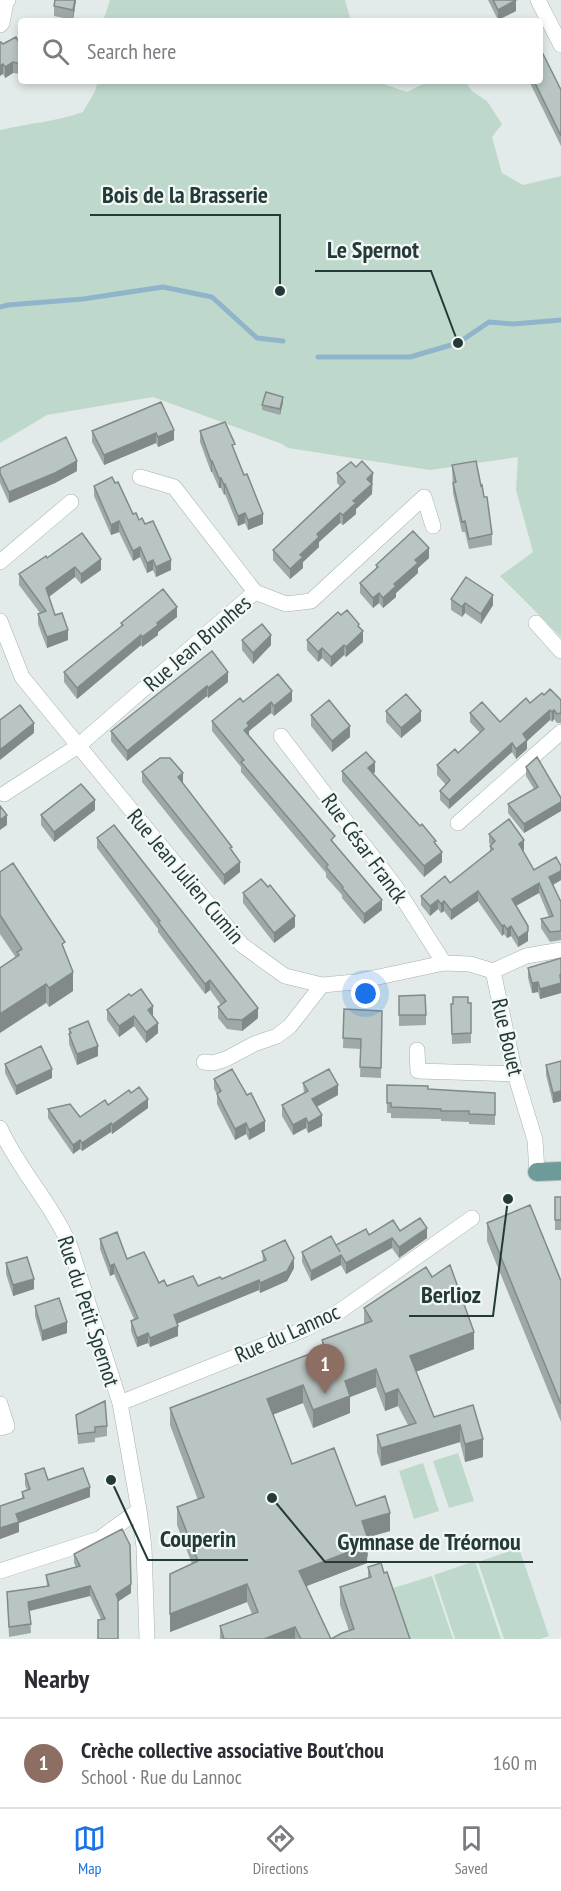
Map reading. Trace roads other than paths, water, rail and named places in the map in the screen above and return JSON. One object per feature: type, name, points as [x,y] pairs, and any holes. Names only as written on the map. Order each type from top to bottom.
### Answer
[{"type":"main road","points":[[537,1172],[561,1171]]},
{"type":"street","points":[[0,25],[3,23],[8,0]]},
{"type":"street","points":[[538,0],[561,45]]},
{"type":"street","points":[[140,477],[174,488],[255,592]]},
{"type":"street","name":"Rue Jean Brunhes","points":[[4,794],[78,746],[255,592],[286,604],[311,601],[424,497],[433,526]]},
{"type":"street","points":[[0,562],[71,502]]},
{"type":"street","name":"Rue Jean Julien Cumin","points":[[0,621],[22,677],[242,945],[285,976],[322,985],[355,982],[444,963],[470,964],[494,971]]},
{"type":"street","points":[[536,623],[561,651]]},
{"type":"street","points":[[458,822],[561,732]]},
{"type":"street","name":"Rue César Franck","points":[[281,735],[395,886],[444,963]]},
{"type":"street","name":"Rue Bouet","points":[[537,1172],[535,1140],[515,1074],[494,971],[526,956],[561,950]]},
{"type":"street","points":[[204,1062],[213,1063],[226,1059],[254,1044],[277,1036],[290,1026],[322,985]]},
{"type":"street","points":[[417,1050],[418,1071],[515,1074]]},
{"type":"street","name":"Rue du Petit Spernot","points":[[0,1128],[18,1161],[63,1229],[120,1403],[144,1547],[147,1639]]},
{"type":"street","name":"Rue du Lannoc","points":[[120,1403],[314,1324],[340,1311],[472,1218]]},
{"type":"street","points":[[0,1404],[7,1426],[0,1428]]},
{"type":"street","points":[[0,1570],[99,1539],[139,1510]]},
{"type":"waterway","points":[[0,307],[83,299],[163,287],[212,297],[257,338],[283,341]]},
{"type":"waterway","points":[[318,357],[410,357],[458,343],[489,322],[513,324],[561,320]]},
{"type":"place","name":"Bois de la Brasserie","points":[[280,291]]},
{"type":"place","name":"Le Spernot","points":[[458,343]]},
{"type":"place","name":"Berlioz","points":[[508,1199]]},
{"type":"place","name":"Crèche collective associative Bout'chou","points":[[325,1394]]},
{"type":"place","name":"Couperin","points":[[111,1480]]},
{"type":"place","name":"Gymnase de Tréornou","points":[[272,1498]]}]
